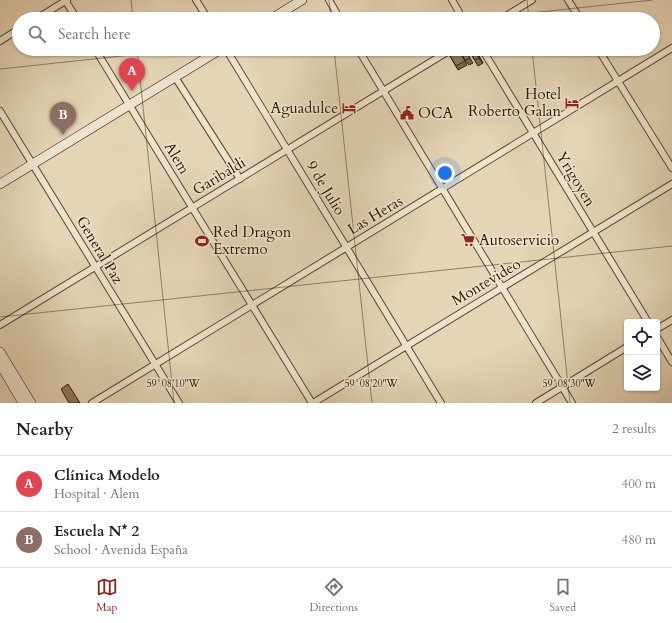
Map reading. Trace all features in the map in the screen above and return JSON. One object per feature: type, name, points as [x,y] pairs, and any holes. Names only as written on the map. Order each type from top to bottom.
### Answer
[{"type":"main road","points":[[282,12],[302,0]]},
{"type":"main road","points":[[0,184],[210,56]]},
{"type":"main road","points":[[0,352],[31,403]]},
{"type":"main road","points":[[0,364],[23,403]]},
{"type":"street","points":[[47,12],[66,0],[73,12]]},
{"type":"street","points":[[196,0],[204,12]]},
{"type":"street","points":[[329,0],[336,12]]},
{"type":"street","points":[[452,0],[460,12]]},
{"type":"street","points":[[512,12],[532,0]]},
{"type":"street","points":[[568,0],[576,12]]},
{"type":"street","points":[[0,41],[12,34]]},
{"type":"street","name":"Las Heras","points":[[660,55],[672,48]]},
{"type":"street","name":"Alem","points":[[99,56],[312,403]]},
{"type":"street","name":"9 de Julio","points":[[230,56],[441,403]]},
{"type":"street","points":[[362,56],[572,403]]},
{"type":"street","name":"Garibaldi","points":[[0,325],[441,56]]},
{"type":"street","name":"Yrigoyen","points":[[486,56],[646,319]]},
{"type":"street","points":[[602,56],[672,168]]},
{"type":"street","name":"Las Heras","points":[[92,403],[659,56]]},
{"type":"street","points":[[175,77],[240,179]]},
{"type":"street","name":"General Paz","points":[[0,111],[179,403]]},
{"type":"street","name":"Montevideo","points":[[312,403],[672,184]]},
{"type":"street","points":[[660,327],[672,320]]},
{"type":"street","points":[[660,342],[672,362]]},
{"type":"street","points":[[536,403],[624,349]]},
{"type":"building","points":[[450,56],[462,56],[465,61],[456,66]]},
{"type":"building","points":[[463,56],[469,56],[470,58],[465,60]]},
{"type":"building","points":[[472,56],[478,56],[479,58],[475,60]]},
{"type":"building","points":[[68,384],[80,403],[69,403],[61,389]]},
{"type":"place","name":"Clínica Modelo","points":[[132,91]]},
{"type":"place","name":"Hotel Roberto Galan","points":[[572,103]]},
{"type":"place","name":"Aguadulce","points":[[349,108]]},
{"type":"place","name":"OCA","points":[[407,113]]},
{"type":"place","name":"Escuela N* 2","points":[[63,135]]},
{"type":"place","name":"Autoservicio","points":[[468,240]]},
{"type":"place","name":"Red Dragon Extremo","points":[[202,241]]}]
